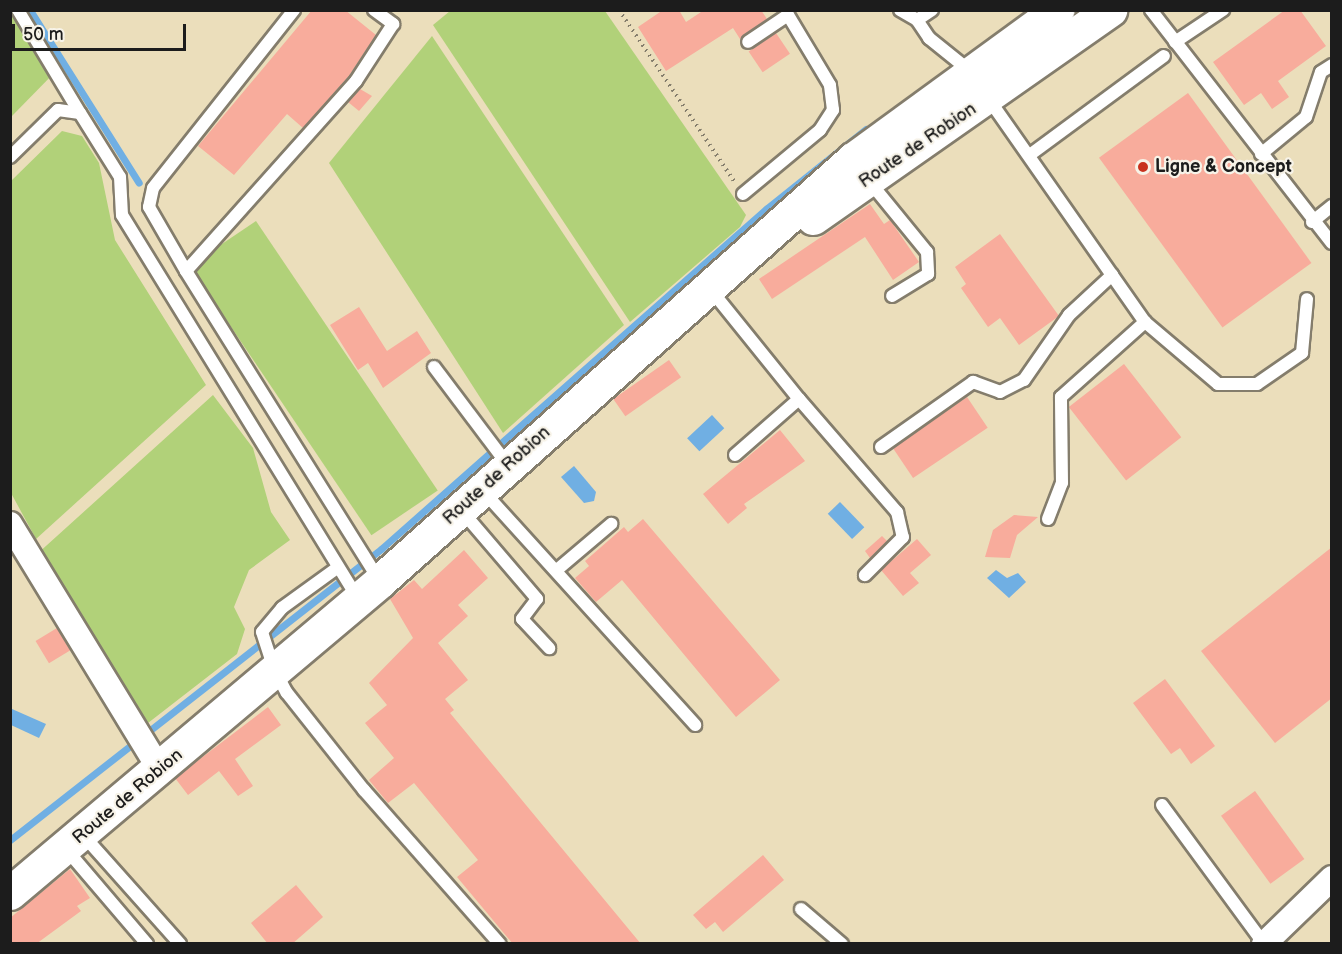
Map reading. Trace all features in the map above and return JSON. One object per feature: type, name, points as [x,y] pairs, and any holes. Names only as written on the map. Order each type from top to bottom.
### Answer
[{"type":"main road","name":"Route de Robion","points":[[10,893],[156,765],[369,590],[508,465],[717,284],[853,159],[970,71],[1057,10]]},
{"type":"main road","name":"Route de Robion","points":[[717,284],[988,98],[1110,10]]},
{"type":"main road","name":"Route de Robion","points":[[10,872],[68,840]]},
{"type":"street","points":[[1046,57],[1070,22],[1086,10]]},
{"type":"street","points":[[10,524],[156,765]]},
{"type":"street","points":[[1264,944],[1332,878]]},
{"type":"lane","points":[[18,10],[120,177],[122,214],[336,568],[369,590]]},
{"type":"lane","points":[[294,10],[153,188],[149,207],[369,590]]},
{"type":"lane","points":[[186,271],[356,81],[393,24],[374,10]]},
{"type":"lane","points":[[900,10],[917,20],[929,38],[970,71],[1031,154],[1145,322],[1218,384],[1257,384],[1302,353],[1307,299]]},
{"type":"lane","points":[[917,20],[932,10]]},
{"type":"lane","points":[[1151,10],[1312,222],[1332,243]]},
{"type":"lane","points":[[1175,42],[1223,10]]},
{"type":"lane","points":[[743,195],[820,130],[832,110],[830,85],[788,15],[748,42]]},
{"type":"lane","points":[[1031,154],[1164,56]]},
{"type":"lane","points":[[1261,154],[1306,117],[1321,72],[1332,65]]},
{"type":"lane","points":[[10,157],[58,110],[80,114]]},
{"type":"lane","points":[[868,180],[927,252],[928,274],[892,296]]},
{"type":"lane","points":[[1312,222],[1332,206]]},
{"type":"lane","points":[[881,447],[973,382],[1000,392],[1023,380],[1069,315],[1112,275]]},
{"type":"lane","points":[[717,284],[799,399],[897,512],[903,537],[865,575]]},
{"type":"lane","points":[[1048,519],[1062,483],[1061,397],[1145,322]]},
{"type":"lane","points":[[434,367],[508,465]]},
{"type":"lane","points":[[735,455],[799,399]]},
{"type":"lane","points":[[471,500],[558,570],[695,725]]},
{"type":"lane","points":[[471,500],[537,599],[522,619],[549,648]]},
{"type":"lane","points":[[558,570],[611,524]]},
{"type":"lane","points":[[336,568],[282,608],[262,632],[272,671],[286,693],[364,790],[500,944]]},
{"type":"lane","points":[[1162,805],[1264,944]]},
{"type":"lane","points":[[68,840],[147,944]]},
{"type":"lane","points":[[68,840],[180,944]]},
{"type":"lane","points":[[801,909],[842,944]]},
{"type":"path","points":[[619,10],[743,195]]},
{"type":"green space","points":[[11,11],[24,11],[59,68],[11,117]]},
{"type":"green space","points":[[450,11],[605,11],[746,215],[740,227],[630,322],[433,25]]},
{"type":"green space","points":[[432,36],[624,325],[503,433],[329,163]]},
{"type":"green space","points":[[62,131],[82,136],[99,163],[115,240],[206,385],[36,539],[11,493],[11,181]]},
{"type":"green space","points":[[256,221],[438,490],[371,535],[190,266]]},
{"type":"green space","points":[[213,395],[253,448],[271,512],[290,540],[249,570],[234,607],[245,629],[237,654],[148,723],[82,637],[36,555]]},
{"type":"water","points":[[712,415],[724,428],[699,451],[687,438]]},
{"type":"water","points":[[574,466],[596,492],[594,501],[584,503],[561,477]]},
{"type":"water","points":[[840,502],[864,527],[852,539],[828,514]]},
{"type":"water","points":[[996,570],[1007,578],[1018,573],[1026,582],[1009,598],[987,578]]},
{"type":"water","points":[[12,709],[46,724],[39,738],[11,725]]},
{"type":"building","points":[[312,10],[345,10],[376,35],[349,76],[303,128],[287,114],[234,175],[198,146]]},
{"type":"building","points":[[663,10],[679,10],[686,22],[704,10],[761,10],[767,19],[740,39],[733,28],[666,71],[638,27]]},
{"type":"building","points":[[1285,10],[1300,10],[1326,46],[1278,81],[1289,97],[1272,109],[1261,93],[1244,105],[1213,62]]},
{"type":"building","points":[[776,33],[790,54],[763,72],[749,51]]},
{"type":"building","points":[[360,89],[372,96],[359,111],[348,102]]},
{"type":"building","points":[[1188,93],[1311,263],[1222,328],[1099,158]]},
{"type":"building","points":[[870,204],[884,224],[890,220],[919,262],[893,280],[865,237],[772,299],[759,279]]},
{"type":"building","points":[[1000,234],[1059,316],[1019,345],[1000,318],[988,327],[961,288],[966,284],[955,267]]},
{"type":"building","points":[[359,307],[387,351],[417,331],[431,353],[383,388],[368,363],[358,370],[330,325]]},
{"type":"building","points":[[669,360],[681,377],[625,416],[613,399]]},
{"type":"building","points":[[1124,364],[1181,437],[1126,480],[1069,407]]},
{"type":"building","points":[[967,397],[988,428],[913,478],[892,447]]},
{"type":"building","points":[[780,430],[805,461],[744,504],[747,508],[728,524],[703,494]]},
{"type":"building","points":[[1014,515],[1038,517],[1017,535],[1010,558],[985,557],[993,530]]},
{"type":"building","points":[[643,519],[780,680],[736,717],[622,580],[596,602],[575,578],[589,566],[585,561],[624,527],[628,532]]},
{"type":"building","points":[[882,536],[887,541],[870,558],[865,551]]},
{"type":"building","points":[[917,539],[931,555],[910,573],[919,583],[903,596],[881,570]]},
{"type":"building","points":[[1332,547],[1332,698],[1275,743],[1201,651]]},
{"type":"building","points":[[464,550],[488,578],[458,605],[468,616],[438,643],[468,680],[445,699],[454,710],[450,713],[641,944],[513,944],[457,877],[478,860],[414,783],[388,803],[369,780],[394,758],[365,723],[387,705],[369,683],[413,638],[390,599],[414,580],[422,589]]},
{"type":"building","points":[[57,628],[70,650],[49,663],[36,641]]},
{"type":"building","points":[[1165,679],[1215,746],[1191,764],[1180,748],[1171,754],[1133,703]]},
{"type":"building","points":[[268,707],[281,725],[235,759],[253,786],[238,796],[219,771],[188,795],[175,778]]},
{"type":"building","points":[[1255,791],[1304,859],[1270,884],[1221,816]]},
{"type":"building","points":[[763,855],[784,880],[723,932],[715,922],[706,929],[693,915]]},
{"type":"building","points":[[70,869],[90,898],[77,906],[81,911],[36,944],[10,944],[10,918]]},
{"type":"building","points":[[296,885],[323,917],[292,944],[268,944],[251,923]]},
{"type":"waterway","points":[[30,10],[139,183]]},
{"type":"waterway","points":[[10,840],[381,549],[766,209],[866,129]]},
{"type":"place","name":"Ligne & Concept","points":[[1143,167]]}]
